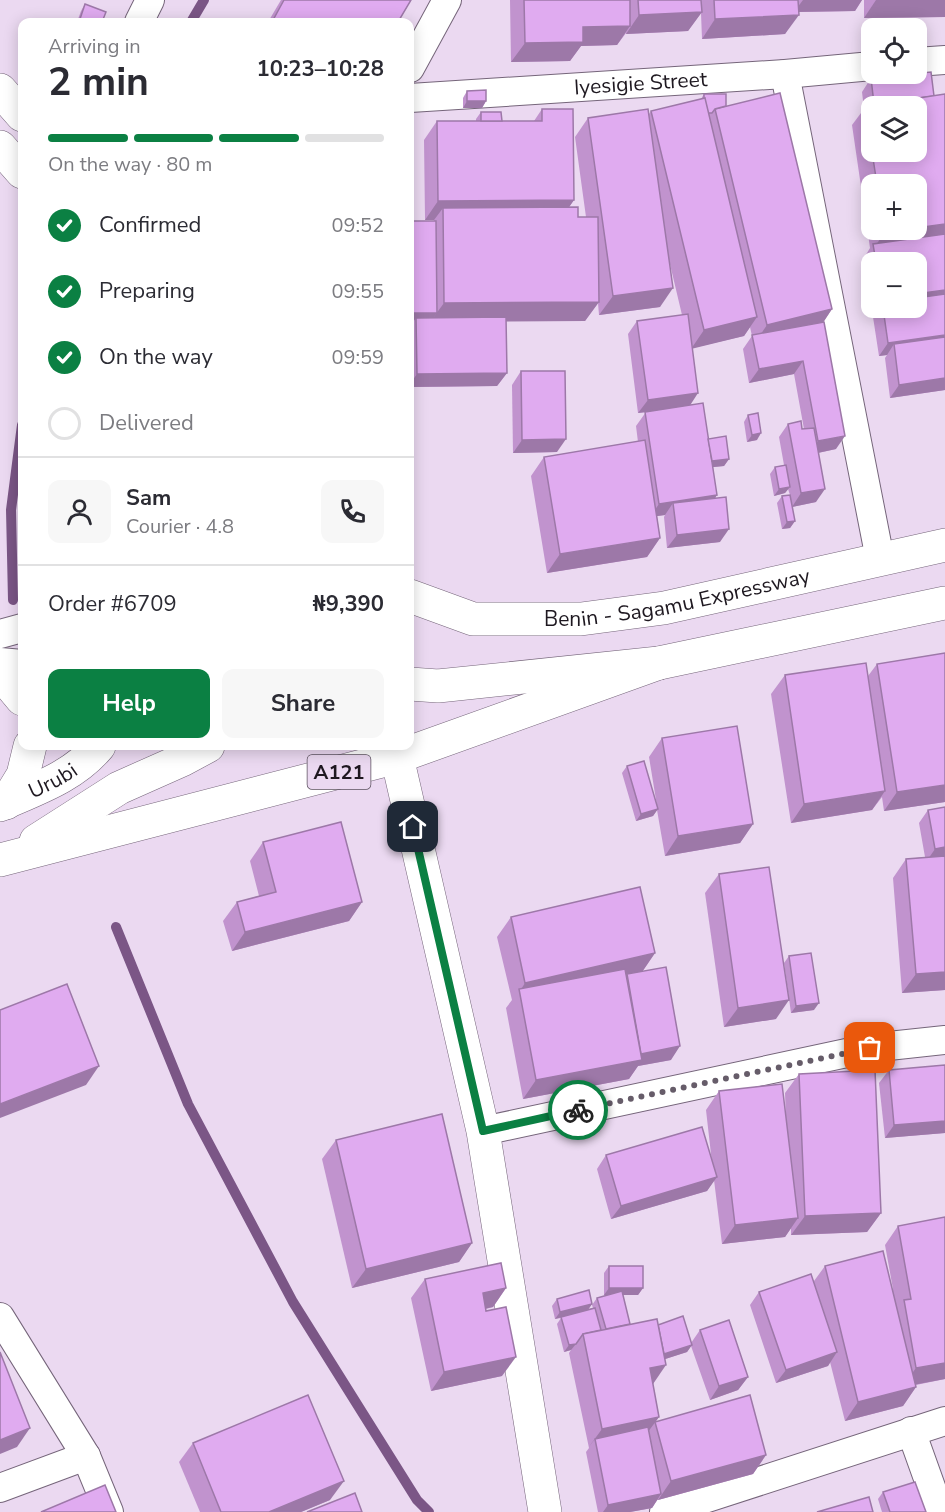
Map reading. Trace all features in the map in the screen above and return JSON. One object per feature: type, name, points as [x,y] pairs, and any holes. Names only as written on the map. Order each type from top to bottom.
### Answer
[{"type":"main road","points":[[0,90],[18,111]]},
{"type":"main road","points":[[0,147],[18,167]]},
{"type":"main road","name":"Benin - Sagamu Expressway","points":[[414,597],[473,619],[581,619],[664,608],[945,544]]},
{"type":"main road","name":"A121","points":[[414,684],[438,686],[659,663],[945,603]]},
{"type":"main road","name":"A121","points":[[6,858],[397,757],[659,663]]},
{"type":"main road","points":[[0,678],[6,681],[18,694]]},
{"type":"main road","points":[[3,804],[23,775],[29,750]]},
{"type":"main road","name":"Urubi","points":[[3,804],[76,769],[95,750]]},
{"type":"main road","name":"A121","points":[[6,858],[119,788],[201,750]]},
{"type":"main road","points":[[397,757],[483,1131],[545,1512]]},
{"type":"street","points":[[142,18],[150,0]]},
{"type":"street","points":[[414,61],[447,0]]},
{"type":"street","points":[[927,61],[945,60]]},
{"type":"street","name":"Iyesigie Street","points":[[414,98],[861,67]]},
{"type":"street","points":[[785,74],[880,559]]},
{"type":"street","points":[[0,634],[18,629]]},
{"type":"street","points":[[0,662],[18,664]]},
{"type":"street","points":[[483,1131],[870,1048],[945,1040]]},
{"type":"street","points":[[0,1317],[86,1456],[109,1512]]},
{"type":"street","points":[[664,1512],[945,1421]]},
{"type":"street","points":[[911,1431],[940,1512]]},
{"type":"street","points":[[0,1488],[86,1456]]},
{"type":"building","points":[[284,0],[411,0],[400,18],[274,18]]},
{"type":"building","points":[[524,0],[630,0],[630,26],[583,27],[583,42],[525,43]]},
{"type":"building","points":[[638,0],[701,0],[702,12],[639,15]]},
{"type":"building","points":[[714,0],[798,0],[799,15],[715,19]]},
{"type":"building","points":[[85,4],[106,12],[104,18],[80,18]]},
{"type":"building","points":[[927,72],[931,72],[934,96],[873,96],[872,84],[927,84]]},
{"type":"building","points":[[486,90],[486,101],[467,101],[467,91]]},
{"type":"building","points":[[780,93],[832,309],[767,325],[715,109]]},
{"type":"building","points":[[704,94],[726,94],[726,106],[708,113]]},
{"type":"building","points":[[945,94],[945,224],[927,226],[927,174],[875,174],[874,162],[927,162],[927,97]]},
{"type":"building","points":[[705,98],[757,317],[704,330],[651,111]]},
{"type":"building","points":[[542,109],[573,109],[574,200],[438,201],[437,121],[542,121]]},
{"type":"building","points":[[648,109],[673,288],[613,296],[588,118]]},
{"type":"building","points":[[481,112],[501,112],[502,121],[481,121]]},
{"type":"building","points":[[578,207],[578,217],[598,217],[599,302],[444,303],[443,208]]},
{"type":"building","points":[[414,221],[436,221],[437,313],[414,313]]},
{"type":"building","points":[[945,234],[945,290],[927,292],[927,252],[874,252],[873,244],[902,240],[927,240],[927,236]]},
{"type":"building","points":[[945,294],[945,335],[888,343],[884,318],[927,318],[927,296]]},
{"type":"building","points":[[688,314],[698,393],[648,400],[637,321]]},
{"type":"building","points":[[506,317],[507,373],[417,374],[416,318]]},
{"type":"building","points":[[824,322],[845,436],[818,441],[803,361],[759,369],[752,335]]},
{"type":"building","points":[[945,337],[945,378],[899,385],[894,344]]},
{"type":"building","points":[[521,371],[565,371],[566,439],[522,440]]},
{"type":"building","points":[[703,403],[717,495],[659,504],[645,412]]},
{"type":"building","points":[[758,413],[761,433],[752,435],[748,415]]},
{"type":"building","points":[[801,421],[802,429],[814,428],[825,489],[801,493],[788,424]]},
{"type":"building","points":[[726,436],[729,459],[712,461],[708,439]]},
{"type":"building","points":[[645,440],[660,538],[560,554],[544,457]]},
{"type":"building","points":[[786,465],[790,487],[779,489],[775,467]]},
{"type":"building","points":[[790,495],[795,521],[787,522],[782,496]]},
{"type":"building","points":[[726,497],[729,529],[677,535],[673,503]]},
{"type":"building","points":[[945,653],[945,785],[897,792],[877,664]]},
{"type":"building","points":[[866,663],[885,791],[804,804],[785,675]]},
{"type":"building","points":[[737,726],[753,824],[678,836],[662,738]]},
{"type":"building","points":[[644,761],[658,809],[641,814],[627,766]]},
{"type":"building","points":[[945,807],[945,847],[935,849],[928,810]]},
{"type":"building","points":[[341,822],[362,902],[245,932],[237,902],[276,892],[263,842]]},
{"type":"building","points":[[945,856],[945,972],[916,974],[906,859]]},
{"type":"building","points":[[769,867],[789,1000],[738,1008],[719,874]]},
{"type":"building","points":[[640,887],[655,953],[525,983],[511,917]]},
{"type":"building","points":[[811,953],[819,1003],[796,1006],[789,956]]},
{"type":"building","points":[[666,967],[680,1046],[641,1054],[627,974]]},
{"type":"building","points":[[625,969],[642,1060],[536,1080],[519,989]]},
{"type":"building","points":[[67,984],[99,1066],[0,1104],[0,1010]]},
{"type":"building","points":[[945,1065],[945,1121],[894,1125],[889,1070]]},
{"type":"building","points":[[875,1070],[881,1213],[805,1216],[799,1074]]},
{"type":"building","points":[[782,1084],[798,1218],[735,1225],[719,1091]]},
{"type":"building","points":[[442,1114],[472,1243],[366,1269],[336,1140]]},
{"type":"building","points":[[702,1127],[717,1177],[621,1206],[606,1155]]},
{"type":"building","points":[[945,1217],[945,1363],[916,1368],[904,1300],[911,1299],[898,1226]]},
{"type":"building","points":[[883,1251],[916,1387],[858,1402],[825,1266]]},
{"type":"building","points":[[501,1263],[506,1288],[483,1293],[486,1311],[506,1307],[516,1357],[444,1372],[425,1279]]},
{"type":"building","points":[[609,1266],[643,1266],[643,1288],[609,1288]]},
{"type":"building","points":[[811,1274],[837,1352],[786,1370],[759,1292]]},
{"type":"building","points":[[589,1290],[592,1304],[560,1312],[557,1299]]},
{"type":"building","points":[[622,1291],[630,1324],[606,1329],[597,1298]]},
{"type":"building","points":[[595,1308],[601,1330],[583,1334],[576,1344],[569,1345],[561,1317]]},
{"type":"building","points":[[683,1316],[692,1345],[664,1354],[658,1325]]},
{"type":"building","points":[[657,1319],[666,1365],[650,1368],[659,1417],[602,1429],[583,1334]]},
{"type":"building","points":[[729,1320],[748,1377],[719,1386],[700,1330]]},
{"type":"building","points":[[0,1352],[30,1428],[0,1440]]},
{"type":"building","points":[[308,1395],[344,1481],[269,1512],[221,1512],[193,1443]]},
{"type":"building","points":[[750,1395],[766,1455],[671,1481],[655,1422]]},
{"type":"building","points":[[648,1427],[661,1494],[608,1505],[595,1439]]},
{"type":"building","points":[[915,1482],[926,1512],[890,1512],[883,1492]]},
{"type":"building","points":[[105,1485],[116,1512],[41,1512]]},
{"type":"building","points":[[355,1493],[362,1512],[307,1512]]},
{"type":"building","points":[[869,1497],[873,1512],[817,1512]]},
{"type":"waterway","points":[[193,18],[204,0]]},
{"type":"waterway","points":[[13,600],[11,510],[18,456]]},
{"type":"waterway","points":[[116,927],[188,1104],[293,1302],[417,1500],[429,1512]]},
{"type":"way so far","points":[[578,1110],[870,1048]]},
{"type":"route","points":[[413,827],[483,1131],[578,1110]]}]
